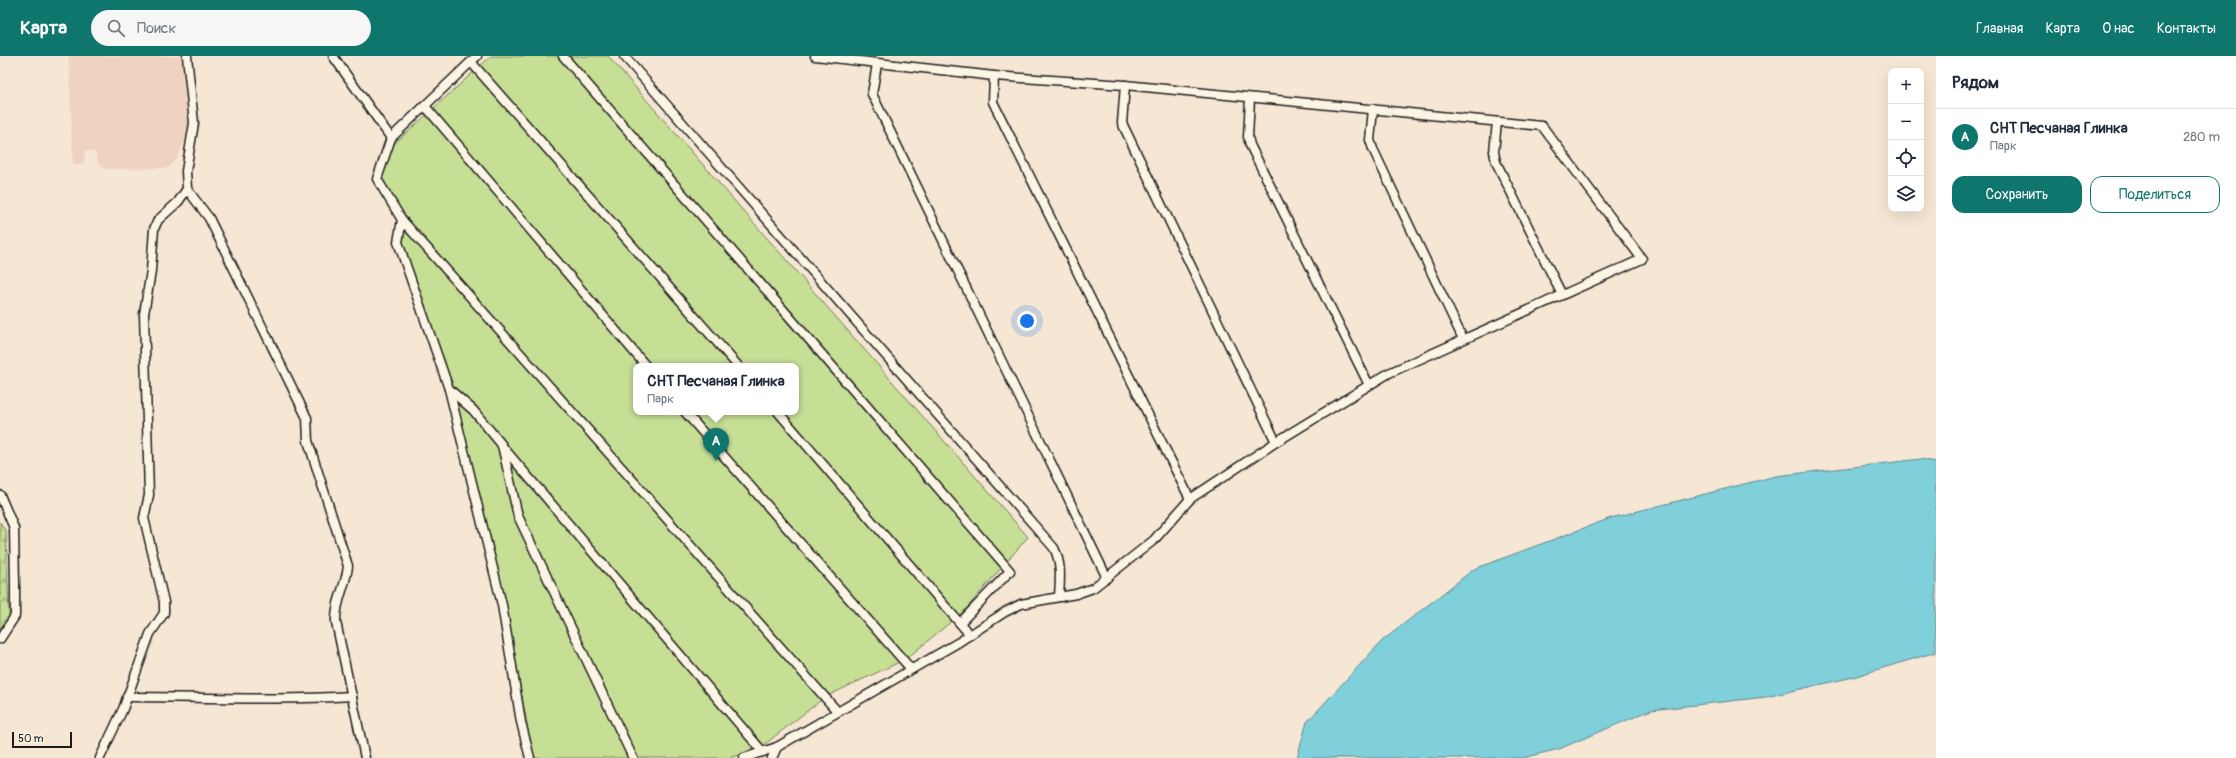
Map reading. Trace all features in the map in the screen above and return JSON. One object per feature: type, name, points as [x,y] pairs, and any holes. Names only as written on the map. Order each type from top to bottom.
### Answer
[{"type":"street","points":[[187,56],[194,123],[186,172],[187,189],[209,218],[306,418],[308,441],[348,566],[336,611],[336,622],[365,758]]},
{"type":"street","points":[[333,56],[391,138]]},
{"type":"street","points":[[563,56],[1010,571],[960,623]]},
{"type":"street","points":[[624,56],[1054,548],[1059,557],[1059,597]]},
{"type":"street","points":[[744,758],[777,747],[1021,604],[1059,597],[1093,588],[1154,540],[1190,499],[1276,442],[1389,373],[1642,259],[1542,126],[1250,98],[1125,84],[994,76],[814,56]]},
{"type":"street","points":[[735,363],[474,59],[391,138],[377,179],[402,220],[837,711]]},
{"type":"street","points":[[877,64],[872,94],[1107,578]]},
{"type":"street","points":[[994,76],[993,102],[1190,499]]},
{"type":"street","points":[[1125,84],[1122,123],[1276,442]]},
{"type":"street","points":[[1250,98],[1248,137],[1250,145],[1369,385]]},
{"type":"street","points":[[425,106],[643,363]]},
{"type":"street","points":[[1373,109],[1370,140],[1373,149],[1463,339]]},
{"type":"street","points":[[1497,122],[1494,152],[1496,162],[1562,295]]},
{"type":"street","points":[[100,758],[127,698],[150,634],[164,613],[164,602],[144,518],[149,495],[144,314],[151,271],[154,229],[158,220],[178,202],[187,189]]},
{"type":"street","points":[[402,220],[398,242],[449,389],[502,605],[521,722],[530,758]]},
{"type":"street","points":[[449,389],[473,410],[763,752]]},
{"type":"street","points":[[688,415],[911,669]]},
{"type":"street","points":[[781,415],[970,635]]},
{"type":"street","points":[[502,445],[518,516],[633,758]]},
{"type":"street","points":[[0,495],[14,528],[16,585],[15,616],[0,639]]},
{"type":"street","points":[[127,698],[219,697],[295,700],[352,696]]},
{"type":"street","points":[[772,758],[777,747]]},
{"type":"shaded area","points":[[69,56],[181,56],[190,127],[177,159],[167,168],[104,169],[97,161],[95,151],[85,151],[84,164],[73,164]]},
{"type":"green space","points":[[491,56],[608,56],[1028,537],[965,610],[906,659],[825,697],[760,748],[730,758],[533,758],[505,603],[451,386],[401,241],[406,218],[381,178],[391,147]]},
{"type":"green space","points":[[0,522],[6,532],[9,619],[0,629]]},
{"type":"water","points":[[1921,459],[1936,462],[1936,652],[1853,677],[1766,697],[1651,710],[1559,749],[1523,758],[1297,758],[1307,722],[1382,641],[1474,569],[1611,518],[1776,476]]},
{"type":"place","name":"СНТ Песчаная Глинка","points":[[716,461]]}]
